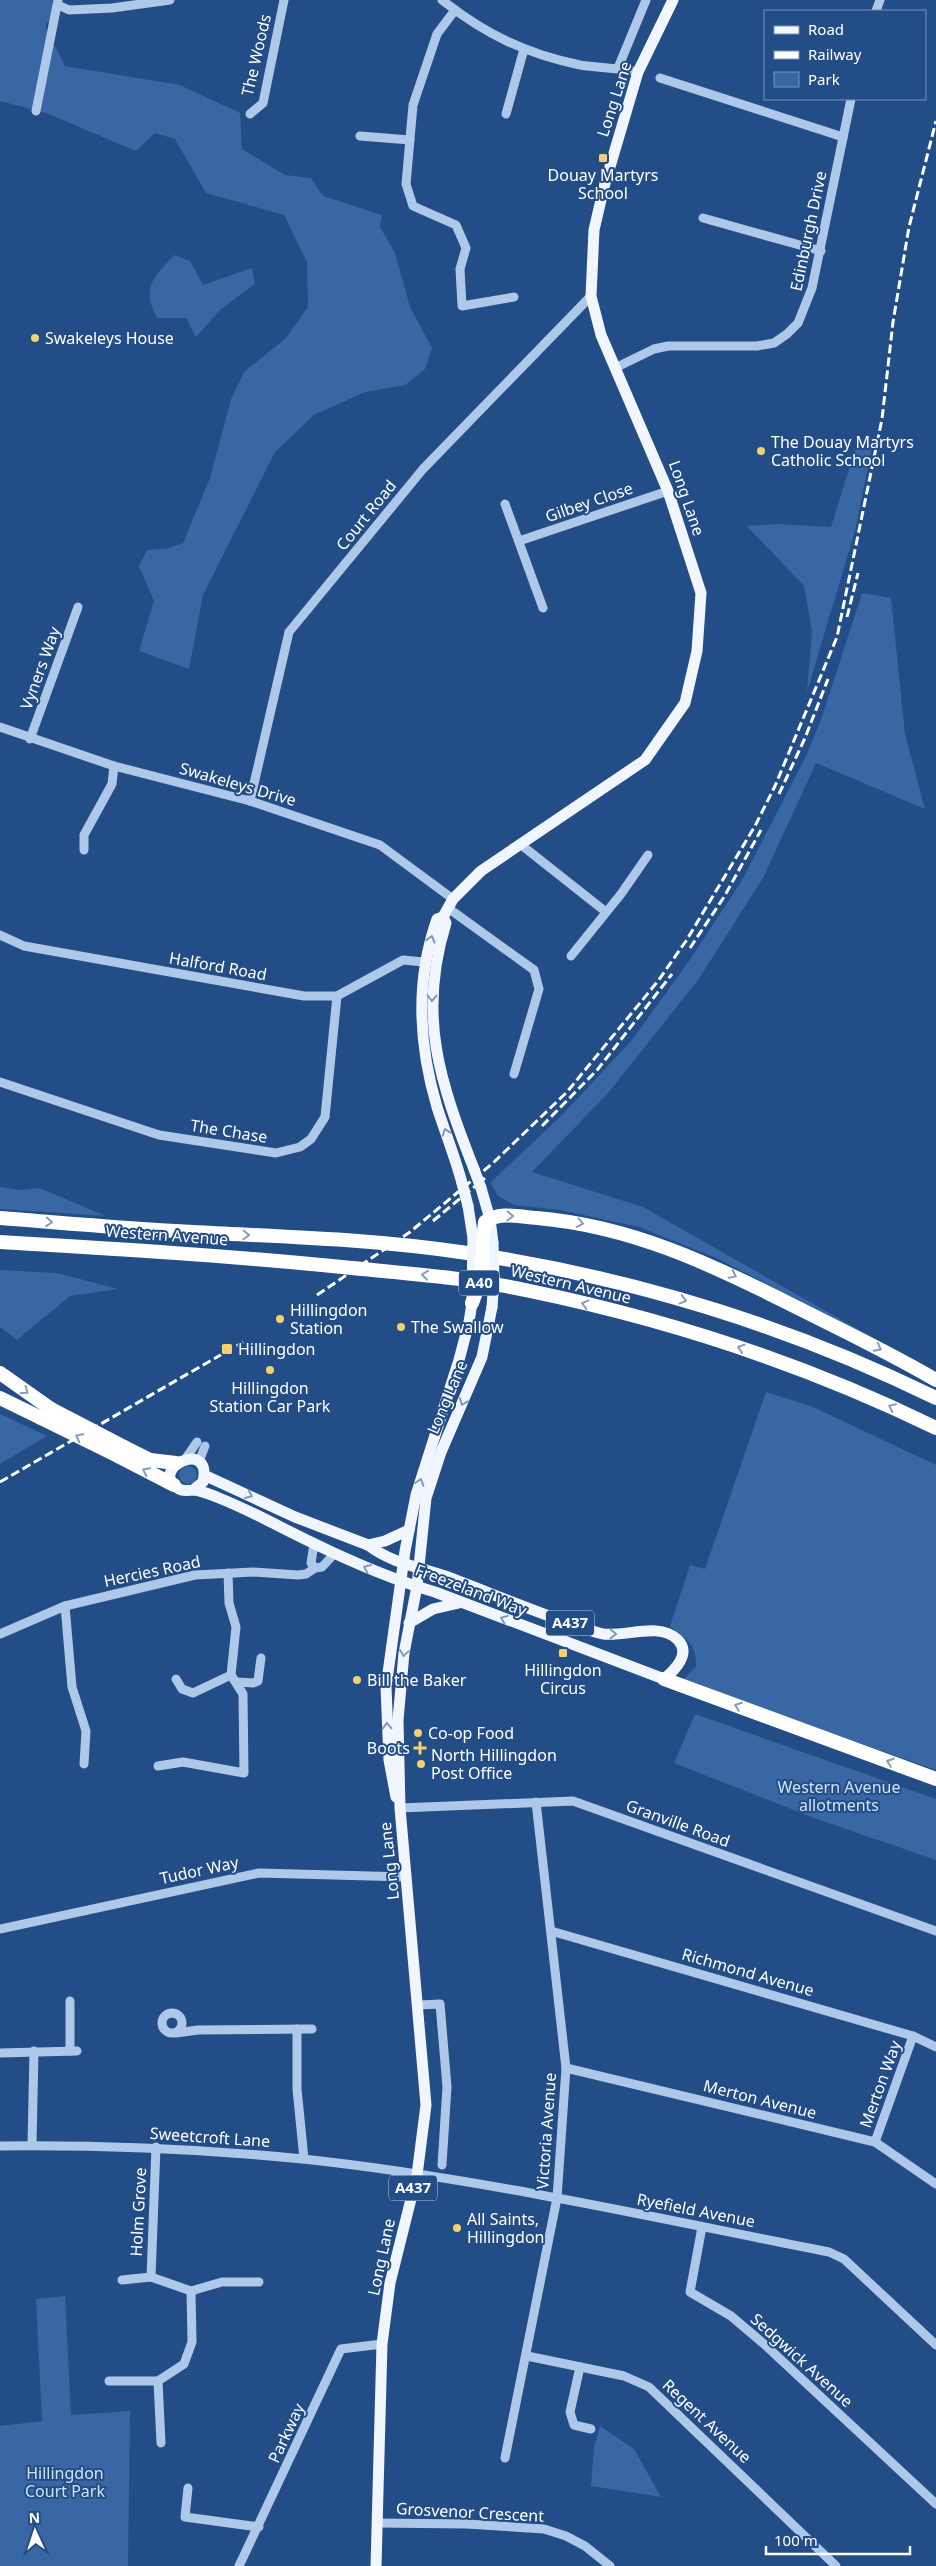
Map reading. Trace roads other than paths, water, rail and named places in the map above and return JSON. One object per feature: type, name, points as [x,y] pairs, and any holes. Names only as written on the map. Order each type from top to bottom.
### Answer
[{"type":"highway","points":[[472,1303],[482,1276],[483,1226],[490,1219],[506,1215],[578,1222],[668,1247],[756,1286],[936,1380]]},
{"type":"highway","name":"Western Avenue","points":[[0,1218],[354,1241],[466,1252],[520,1262],[636,1287],[742,1319],[847,1358],[936,1398]]},
{"type":"highway","name":"Western Avenue","points":[[0,1242],[292,1262],[430,1276],[528,1290],[657,1321],[760,1354],[870,1396],[936,1428]]},
{"type":"highway","points":[[0,1373],[46,1414]]},
{"type":"highway","points":[[0,1398],[46,1414],[121,1452],[174,1485]]},
{"type":"highway","points":[[121,1452],[150,1460],[181,1460]]},
{"type":"highway","points":[[664,1679],[936,1778]]},
{"type":"main road","name":"Long Lane","points":[[376,2566],[382,2344],[390,2283],[416,2174],[426,2105],[419,2005],[400,1808],[398,1720],[404,1652],[417,1586],[426,1498],[441,1452],[482,1357],[492,1307],[494,1278],[483,1241],[468,1206],[461,1178],[437,1108],[425,1060],[420,1002],[424,962],[437,919],[481,871],[645,760],[685,703],[697,651],[701,593],[668,491],[615,368],[597,322],[591,296],[594,230],[638,72],[673,0]]},
{"type":"main road","points":[[448,908],[433,980],[433,1030],[446,1096],[483,1194],[490,1219]]},
{"type":"main road","name":"Long Lane","points":[[400,1808],[393,1788],[389,1760],[386,1687],[400,1581],[416,1495],[467,1332],[472,1303]]},
{"type":"main road","points":[[192,1459],[203,1470],[203,1482],[194,1490],[187,1492],[174,1485],[171,1474],[181,1460],[192,1459]]},
{"type":"main road","name":"Freezeland Way","points":[[194,1490],[235,1504],[314,1544],[400,1581],[664,1679],[676,1668],[684,1654],[683,1646],[670,1633],[658,1631],[602,1634],[502,1600],[444,1576],[403,1564],[368,1545],[295,1517],[203,1470]]},
{"type":"main road","points":[[368,1545],[385,1542],[409,1530]]},
{"type":"main road","points":[[409,1623],[433,1609],[459,1602]]},
{"type":"street","points":[[36,111],[58,2],[69,10],[112,8],[170,0]]},
{"type":"street","name":"The Woods","points":[[250,114],[264,103],[284,0]]},
{"type":"street","points":[[442,0],[476,26],[534,54],[582,65],[638,72]]},
{"type":"street","points":[[618,68],[646,0]]},
{"type":"street","points":[[455,10],[437,34],[425,64],[413,105],[406,184],[413,206],[456,225],[466,248],[460,269],[462,306],[514,296]]},
{"type":"street","points":[[506,114],[524,49]]},
{"type":"street","points":[[660,78],[843,137]]},
{"type":"street","name":"Edinburgh Drive","points":[[615,368],[654,349],[668,346],[757,346],[774,342],[787,334],[798,323],[812,288],[821,251],[851,100]]},
{"type":"street","points":[[360,136],[410,140]]},
{"type":"street","points":[[703,218],[821,251]]},
{"type":"street","name":"Court Road","points":[[250,801],[289,632],[423,469],[591,296]]},
{"type":"street","name":"Gilbey Close","points":[[519,542],[668,491]]},
{"type":"street","points":[[505,504],[543,608]]},
{"type":"street","name":"Vyners Way","points":[[30,739],[78,607]]},
{"type":"street","name":"Swakeleys Drive","points":[[0,726],[30,739],[114,766],[250,801],[380,845],[448,908],[534,970],[539,989],[514,1074]]},
{"type":"street","points":[[84,850],[84,835],[112,784],[114,766]]},
{"type":"street","points":[[520,844],[606,912]]},
{"type":"street","points":[[571,956],[621,894],[648,855]]},
{"type":"street","name":"Halford Road","points":[[0,936],[24,946],[304,996],[337,996],[403,960],[424,962]]},
{"type":"street","name":"The Chase","points":[[0,1082],[159,1135],[276,1153],[300,1147],[311,1139],[325,1117],[337,996]]},
{"type":"street","points":[[181,1460],[201,1444],[200,1459],[203,1470]]},
{"type":"street","points":[[314,1544],[311,1562],[314,1568]]},
{"type":"street","name":"Hercies Road","points":[[0,1634],[65,1606],[195,1575],[228,1573],[306,1574],[314,1568],[322,1567],[335,1553]]},
{"type":"street","points":[[158,1766],[183,1762],[244,1773],[243,1694],[234,1679],[236,1627],[229,1603],[228,1573]]},
{"type":"street","points":[[65,1606],[72,1686],[86,1731],[84,1764]]},
{"type":"street","points":[[176,1679],[182,1689],[193,1693],[234,1679],[253,1683],[258,1681],[261,1658]]},
{"type":"street","name":"Granville Road","points":[[400,1808],[573,1801],[936,1931]]},
{"type":"street","name":"Victoria Avenue","points":[[505,2458],[527,2356],[557,2198],[566,2068],[536,1802]]},
{"type":"street","name":"Tudor Way","points":[[0,1929],[259,1873],[407,1877]]},
{"type":"street","name":"Richmond Avenue","points":[[550,1931],[914,2036],[936,2047]]},
{"type":"street","points":[[0,2053],[74,2051],[70,2001]]},
{"type":"street","points":[[419,2005],[440,2004],[446,2087],[442,2165]]},
{"type":"street","points":[[297,2029],[297,2089],[304,2159]]},
{"type":"street","points":[[176,2032],[312,2029]]},
{"type":"street","name":"Merton Way","points":[[875,2142],[914,2036]]},
{"type":"street","points":[[32,2145],[34,2051]]},
{"type":"street","name":"Merton Avenue","points":[[566,2068],[875,2142],[936,2184]]},
{"type":"street","name":"Sweetcroft Lane","points":[[0,2146],[156,2148],[304,2159],[416,2174]]},
{"type":"street","name":"Holm Grove","points":[[151,2277],[156,2148]]},
{"type":"street","name":"Ryefield Avenue","points":[[416,2174],[557,2198],[830,2252],[844,2259],[936,2345]]},
{"type":"street","name":"Sedgwick Avenue","points":[[702,2227],[690,2292],[731,2316],[764,2344],[936,2504]]},
{"type":"street","name":"Holm Grove","points":[[122,2280],[151,2277],[191,2290]]},
{"type":"street","points":[[109,2381],[158,2381],[184,2364],[192,2342],[191,2290],[222,2282],[259,2282]]},
{"type":"street","name":"Parkway","points":[[239,2566],[341,2349],[382,2344]]},
{"type":"street","name":"Regent Avenue","points":[[527,2356],[624,2376],[648,2387],[836,2566]]},
{"type":"street","points":[[580,2367],[570,2412],[574,2425],[591,2429]]},
{"type":"street","points":[[158,2381],[161,2443]]},
{"type":"street","points":[[188,2488],[185,2517],[258,2527]]},
{"type":"street","name":"Grosvenor Crescent","points":[[378,2522],[467,2524],[544,2529],[566,2536],[585,2546],[610,2566]]},
{"type":"railway","points":[[317,1295],[410,1232],[493,1163],[567,1092],[658,981],[686,941],[755,826],[775,786],[837,637],[882,419],[893,322],[909,227],[936,121]]},
{"type":"railway","points":[[847,617],[858,573]]},
{"type":"railway","points":[[779,794],[805,738],[828,679]]},
{"type":"railway","points":[[690,948],[724,897],[761,830]]},
{"type":"railway","points":[[542,1126],[598,1069],[672,974]]},
{"type":"railway","points":[[433,1221],[485,1178]]},
{"type":"railway","points":[[0,1482],[243,1342]]},
{"type":"place","name":"Douay Martyrs School","points":[[603,158]]},
{"type":"place","name":"Swakeleys House","points":[[35,338]]},
{"type":"place","name":"The Douay Martyrs Catholic School","points":[[761,451]]},
{"type":"place","name":"Hillingdon Station","points":[[280,1319]]},
{"type":"place","name":"The Swallow","points":[[401,1327]]},
{"type":"place","name":"Hillingdon","points":[[227,1349]]},
{"type":"place","name":"Hillingdon Station Car Park","points":[[270,1370]]},
{"type":"place","name":"Hillingdon Circus","points":[[563,1653]]},
{"type":"place","name":"Bill the Baker","points":[[357,1680]]},
{"type":"place","name":"Co-op Food","points":[[418,1733]]},
{"type":"place","name":"Boots","points":[[420,1748]]},
{"type":"place","name":"North Hillingdon Post Office","points":[[421,1764]]},
{"type":"place","name":"All Saints, Hillingdon","points":[[457,2228]]},
{"type":"park label","name":"Western Avenue allotments","points":[[839,1796]]},
{"type":"park label","name":"Hillingdon Court Park","points":[[65,2482]]}]
